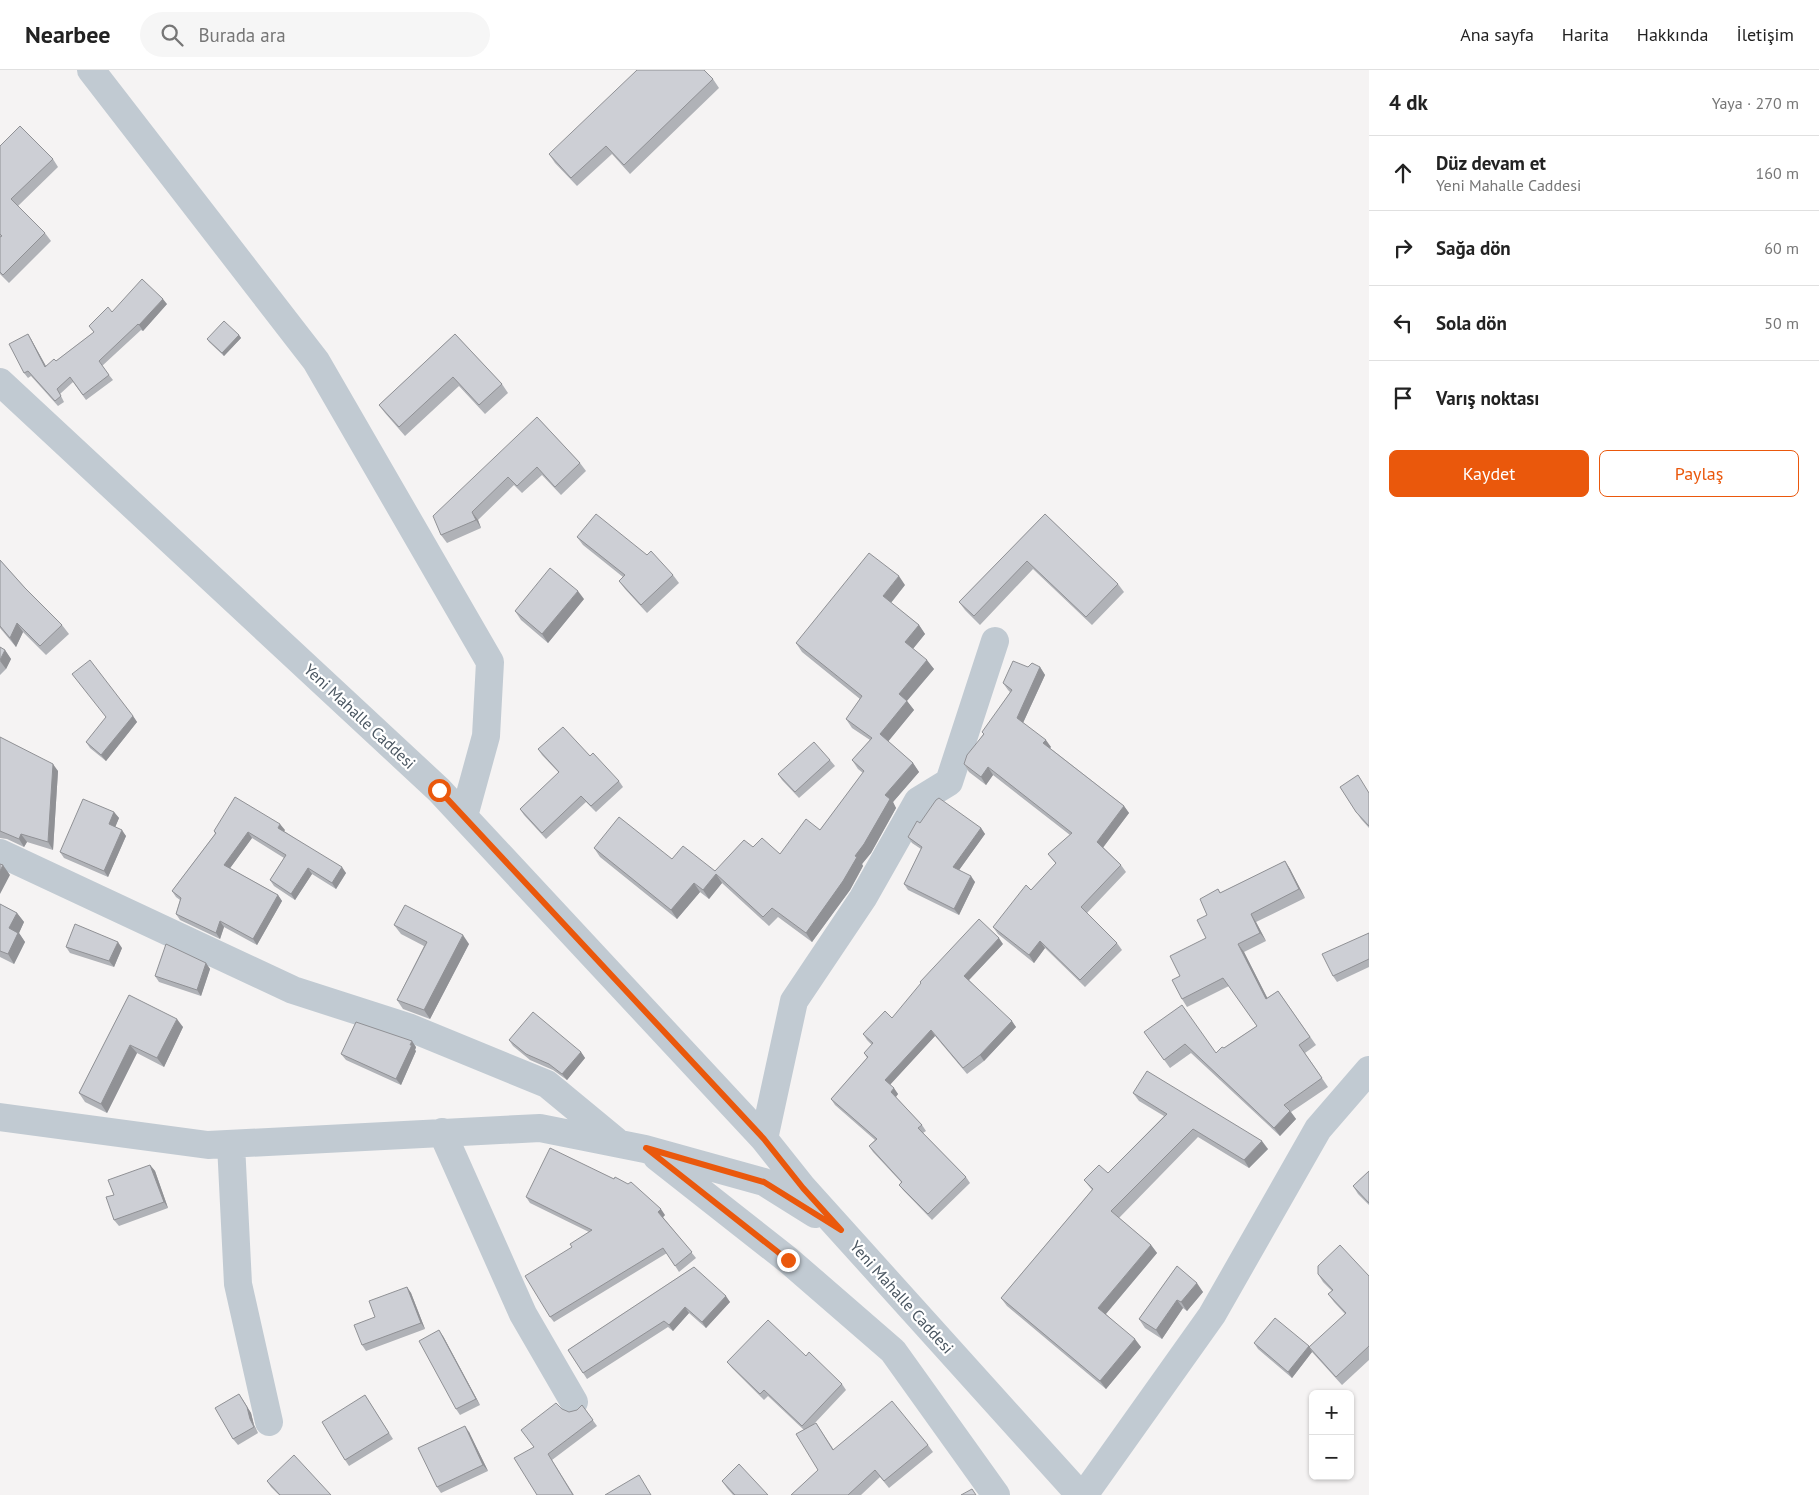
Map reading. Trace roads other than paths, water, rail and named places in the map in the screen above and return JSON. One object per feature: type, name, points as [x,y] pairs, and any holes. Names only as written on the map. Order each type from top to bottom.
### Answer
[{"type":"street","points":[[91,70],[316,361],[490,662],[486,736],[464,816]]},
{"type":"street","name":"Yeni Mahalle Caddesi","points":[[0,382],[439,790],[764,1139],[803,1188],[1080,1495]]},
{"type":"street","points":[[764,1139],[794,1001],[863,898],[918,801],[949,782],[995,641]]},
{"type":"street","points":[[0,853],[292,990],[408,1027],[547,1084],[618,1143]]},
{"type":"street","points":[[1084,1495],[1212,1315],[1318,1129],[1369,1070]]},
{"type":"street","points":[[0,1117],[208,1145],[540,1128],[646,1148],[764,1182],[841,1230]]},
{"type":"street","points":[[442,1132],[523,1314],[574,1402]]},
{"type":"street","points":[[231,1144],[238,1284],[269,1422]]},
{"type":"street","points":[[646,1148],[788,1260],[893,1351],[996,1495]]}]
